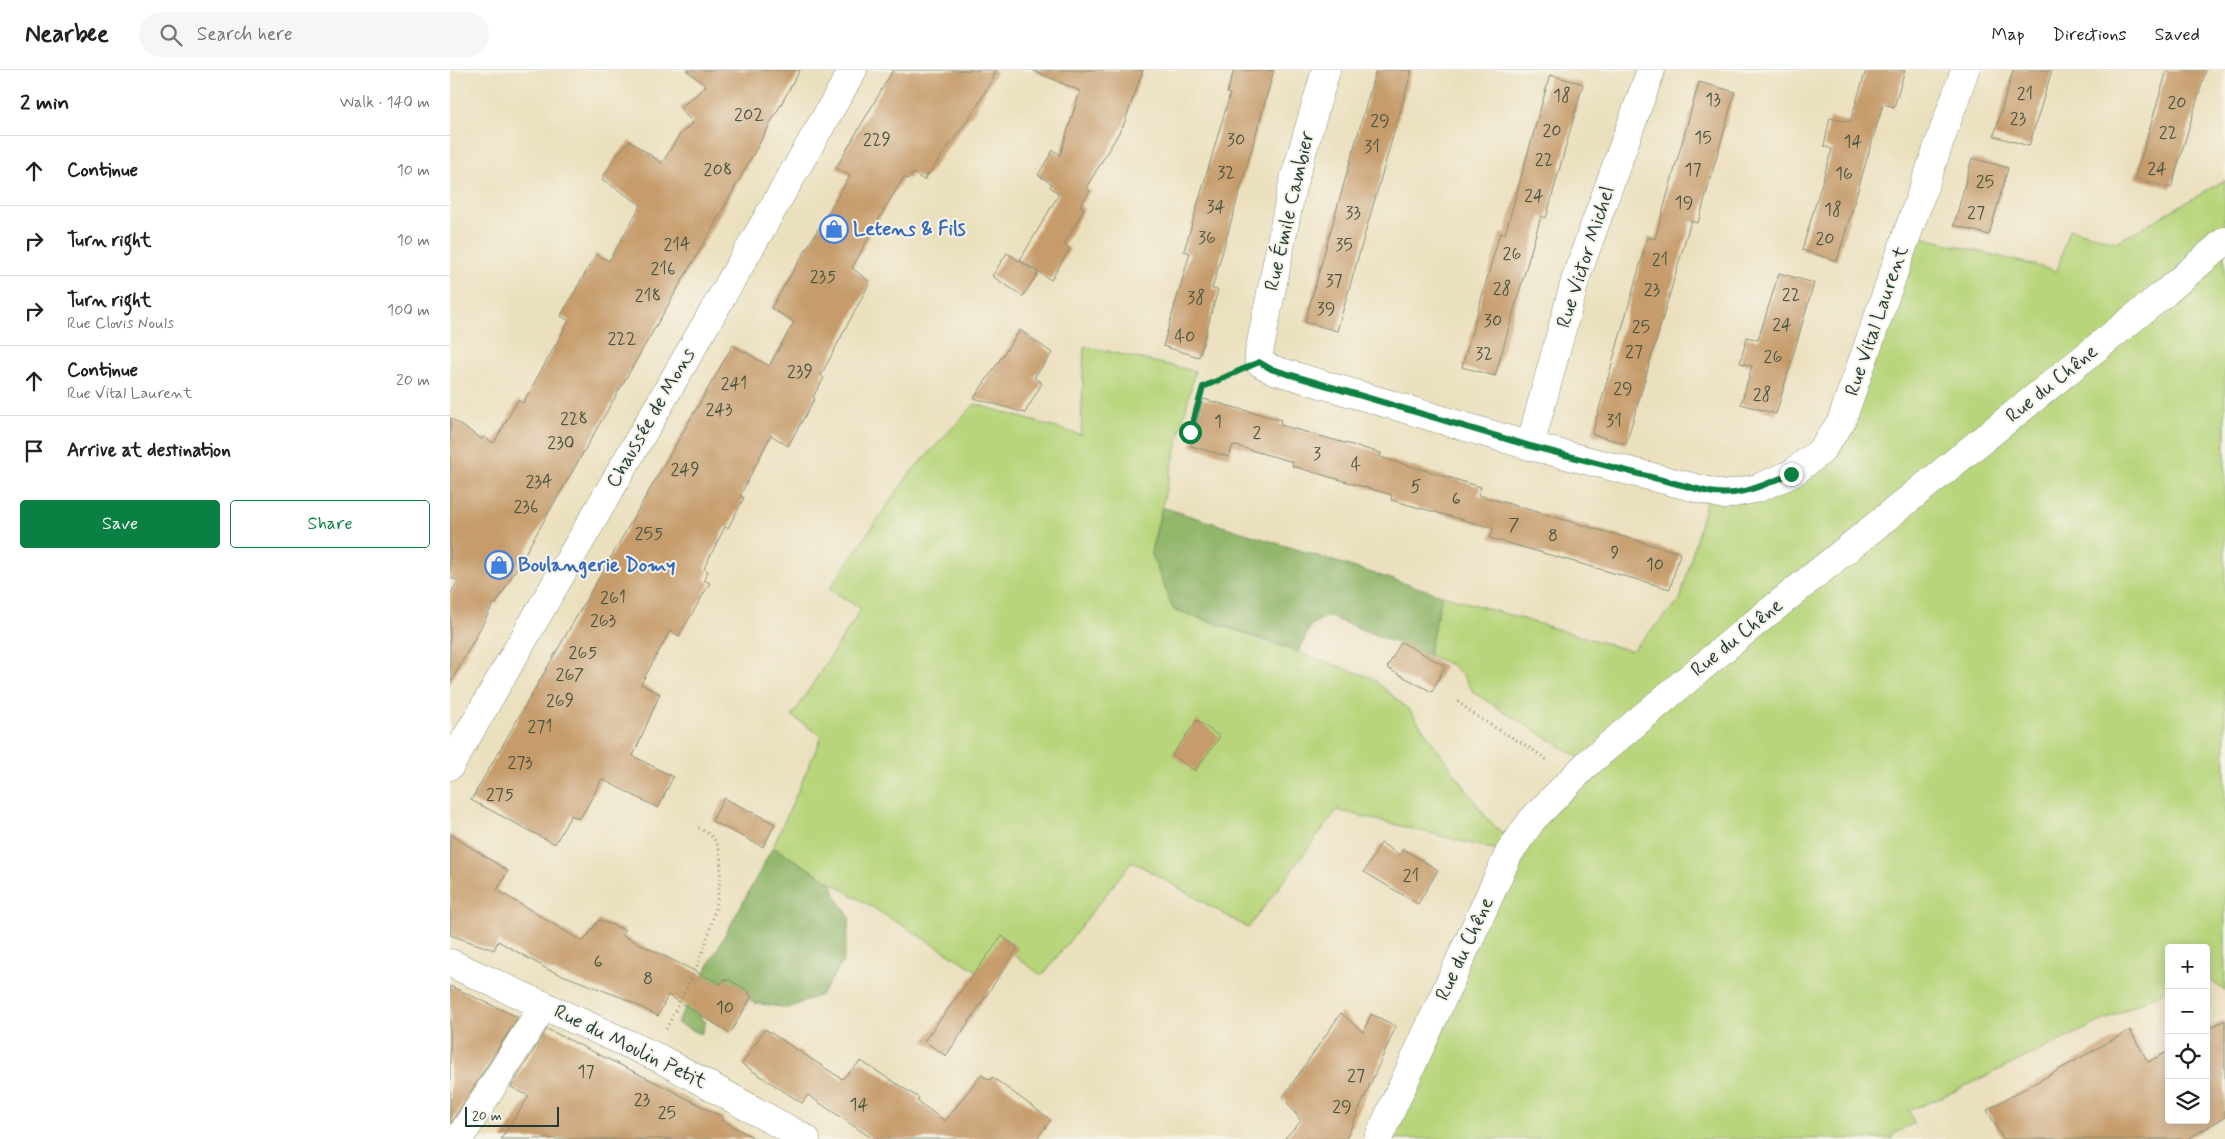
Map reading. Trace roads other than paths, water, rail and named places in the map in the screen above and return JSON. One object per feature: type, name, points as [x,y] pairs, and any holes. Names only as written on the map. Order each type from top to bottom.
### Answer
[{"type":"street","name":"Chaussée de Mons","points":[[450,766],[853,70]]},
{"type":"street","name":"Rue Émile Cambier","points":[[1259,358],[1292,187],[1326,70]]},
{"type":"street","name":"Rue Victor Michel","points":[[1530,446],[1577,274],[1651,70]]},
{"type":"street","name":"Rue Vital Laurent","points":[[1259,358],[1271,369],[1530,446],[1724,496],[1743,492],[1791,474],[1820,452],[1841,422],[1965,70]]},
{"type":"street","name":"Rue du Chêne","points":[[1378,1139],[1509,853],[1532,820],[1588,763],[1670,693],[2166,292],[2225,241]]},
{"type":"street","name":"Rue du Moulin Petit","points":[[450,963],[654,1056],[806,1139]]},
{"type":"street","points":[[459,1139],[544,1005]]},
{"type":"place","name":"Letens & Fils","points":[[834,229]]},
{"type":"place","name":"Boulangerie Domy","points":[[499,565]]}]
